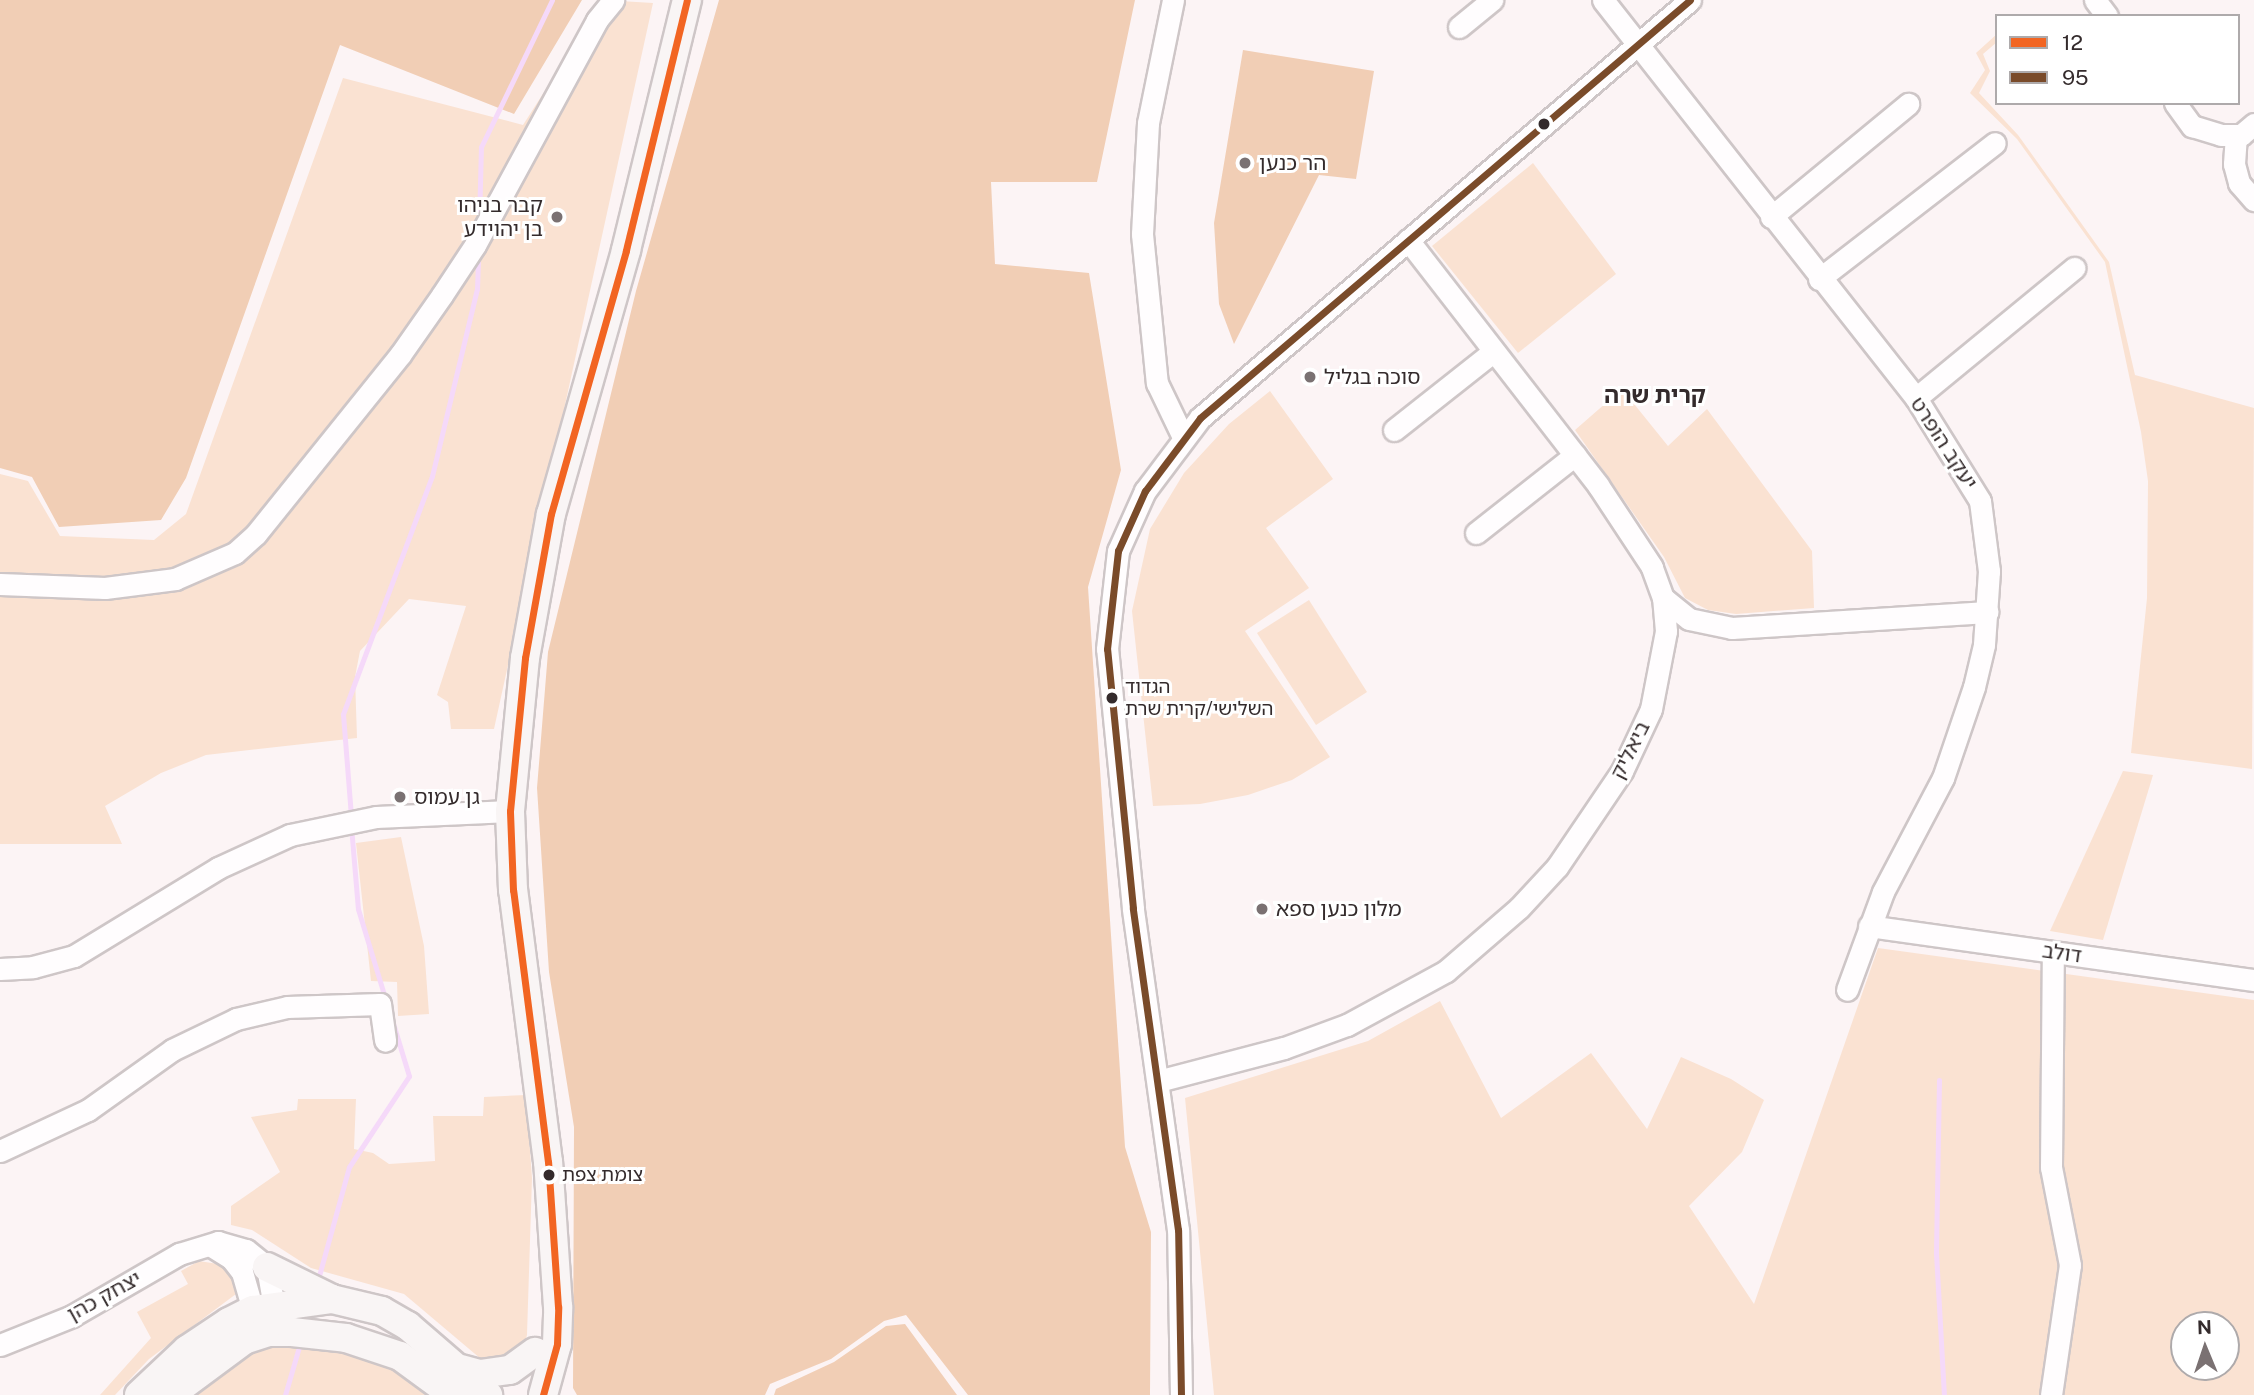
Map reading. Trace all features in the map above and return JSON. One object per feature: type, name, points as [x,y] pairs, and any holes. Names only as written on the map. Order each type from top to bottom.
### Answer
[{"type":"main road","points":[[542,1395],[557,1344],[548,1162],[513,890],[510,811],[525,658],[551,514],[626,250],[687,0]]},
{"type":"main road","points":[[267,1267],[332,1299],[382,1311],[438,1348],[457,1382]]},
{"type":"main road","points":[[521,1395],[536,1352],[543,1297],[554,1273]]},
{"type":"main road","points":[[139,1395],[187,1350],[265,1316],[332,1299]]},
{"type":"main road","points":[[265,1316],[346,1338],[488,1395]]},
{"type":"main road","points":[[170,1395],[265,1316]]},
{"type":"main road","points":[[457,1382],[480,1374],[510,1370],[536,1352]]},
{"type":"main road","points":[[410,1363],[430,1395]]},
{"type":"street","points":[[0,584],[105,588],[175,579],[235,553],[256,534],[400,355],[442,295],[475,244],[597,20],[613,0]]},
{"type":"street","points":[[1173,0],[1148,123],[1142,234],[1157,383],[1184,439]]},
{"type":"street","points":[[1459,27],[1492,0]]},
{"type":"street","points":[[1603,0],[1637,46]]},
{"type":"street","points":[[1181,1395],[1178,1230],[1112,708],[1108,611],[1118,551],[1132,516],[1184,439],[1237,383],[1690,0]]},
{"type":"street","name":"יעקב הופרט","points":[[1637,46],[1916,398],[1980,501],[1988,544],[1987,612],[1975,687],[1943,778],[1869,926],[1847,990]]},
{"type":"street","points":[[1771,217],[1908,103]]},
{"type":"street","points":[[2176,105],[2192,126],[2245,130],[2236,173],[2254,200]]},
{"type":"street","points":[[1819,279],[1995,143]]},
{"type":"street","name":"ביאליק","points":[[1158,1080],[1284,1048],[1347,1025],[1446,971],[1519,908],[1557,867],[1622,771],[1651,709],[1662,664],[1663,598],[1653,567],[1575,455],[1408,240]]},
{"type":"street","points":[[1916,398],[2074,268]]},
{"type":"street","points":[[1394,430],[1494,351]]},
{"type":"street","points":[[1476,533],[1575,455]]},
{"type":"street","points":[[1663,598],[1689,619],[1731,628],[1987,612]]},
{"type":"street","points":[[0,968],[33,967],[74,956],[218,868],[290,835],[376,817],[510,811]]},
{"type":"street","name":"דולב","points":[[1869,926],[2254,980]]},
{"type":"street","points":[[2051,1395],[2070,1265],[2051,1167],[2053,952]]},
{"type":"street","points":[[0,1151],[78,1115],[166,1053],[236,1019],[287,1007],[380,1004],[385,1041]]},
{"type":"street","name":"יצחק כהן","points":[[0,1345],[72,1316],[179,1254],[206,1244],[228,1243],[246,1250],[267,1267]]},
{"type":"street","points":[[206,1244],[232,1258],[265,1316]]},
{"type":"street","points":[[265,1316],[267,1267]]},
{"type":"shaded area","points":[[0,0],[582,0],[514,114],[340,45],[186,478],[161,520],[59,527],[32,477],[0,468]]},
{"type":"shaded area","points":[[603,0],[653,3],[494,729],[451,729],[448,702],[437,695],[466,606],[409,599],[360,651],[355,677],[357,738],[206,755],[161,773],[105,806],[122,844],[0,844],[0,474],[28,481],[60,536],[154,540],[186,514],[343,78],[523,125]]},
{"type":"shaded area","points":[[719,0],[1135,0],[1097,182],[991,182],[995,264],[1089,273],[1121,470],[1088,587],[1125,1147],[1151,1232],[1150,1395],[968,1395],[906,1315],[884,1321],[831,1359],[770,1384],[765,1395],[577,1395],[573,1388],[574,1127],[549,972],[537,788],[548,652],[636,291]]},
{"type":"shaded area","points":[[1995,36],[1995,44],[1983,54],[1990,71],[1979,93],[2018,135],[2109,262],[2135,375],[2254,408],[2252,769],[2131,753],[2147,598],[2148,481],[2141,432],[2105,262],[2017,139],[1970,93],[1985,70],[1976,53]]},
{"type":"shaded area","points":[[1243,50],[1374,71],[1356,179],[1319,175],[1234,344],[1219,304],[1214,223]]},
{"type":"shaded area","points":[[1533,163],[1616,274],[1518,353],[1432,246]]},
{"type":"shaded area","points":[[1622,389],[1668,446],[1707,409],[1812,551],[1814,608],[1736,614],[1708,610],[1685,598],[1664,557],[1575,430]]},
{"type":"shaded area","points":[[1270,391],[1333,479],[1266,528],[1309,588],[1245,631],[1330,757],[1292,780],[1248,795],[1200,804],[1153,806],[1132,611],[1150,529],[1184,473],[1229,424]]},
{"type":"shaded area","points":[[1309,600],[1367,692],[1316,725],[1257,633]]},
{"type":"shaded area","points":[[2123,771],[2153,775],[2103,940],[2050,931]]},
{"type":"shaded area","points":[[401,837],[424,946],[429,1014],[398,1016],[397,982],[371,981],[356,843]]},
{"type":"shaded area","points":[[1878,948],[2254,1000],[2254,1395],[1214,1395],[1185,1098],[1368,1041],[1440,1001],[1501,1118],[1591,1053],[1647,1129],[1681,1057],[1731,1079],[1764,1100],[1742,1152],[1689,1206],[1754,1304]]},
{"type":"shaded area","points":[[526,1095],[532,1178],[527,1335],[524,1345],[500,1360],[481,1359],[404,1294],[311,1268],[252,1230],[231,1225],[231,1206],[280,1172],[251,1117],[297,1110],[298,1099],[356,1099],[354,1149],[373,1153],[389,1164],[435,1161],[433,1116],[483,1116],[484,1097]]},
{"type":"shaded area","points":[[199,1261],[224,1265],[238,1282],[236,1294],[149,1359],[115,1395],[100,1395],[151,1338],[137,1312],[188,1284],[181,1271]]},
{"type":"shaded area","points":[[905,1324],[957,1395],[774,1395],[776,1389],[834,1362],[886,1326]]},
{"type":"shaded area","points":[[320,1337],[408,1369],[425,1395],[195,1395],[227,1367],[265,1346]]},
{"type":"waterway","points":[[479,222],[481,147],[552,0]]},
{"type":"waterway","points":[[351,816],[343,714],[432,476],[477,289],[478,253]]},
{"type":"waterway","points":[[351,826],[358,909],[386,1001]]},
{"type":"waterway","points":[[317,1283],[349,1167],[409,1076],[392,1020]]},
{"type":"waterway","points":[[1939,1080],[1936,1253],[1944,1395]]},
{"type":"waterway","points":[[285,1395],[301,1340]]},
{"type":"transit line","name":"12","points":[[543,1395],[557,1344],[558,1307],[548,1162],[513,890],[510,811],[525,658],[551,514],[626,250],[687,0]]},
{"type":"transit line","name":"95","points":[[1181,1395],[1178,1230],[1133,908],[1107,649],[1118,551],[1145,491],[1200,418],[1690,0]]},
{"type":"place","name":"הר כנען","points":[[1245,163]]},
{"type":"place","name":"קבר בניהו בן יהוידע","points":[[557,217]]},
{"type":"place","name":"סוכה בגליל","points":[[1310,377]]},
{"type":"place","name":"הגדוד השלישי/קרית שרת","points":[[1112,698]]},
{"type":"place","name":"גן עמוס","points":[[400,797]]},
{"type":"place","name":"מלון כנען ספא","points":[[1262,909]]},
{"type":"place","name":"צומת צפת","points":[[549,1175]]},
{"type":"district","name":"קרית שרה","points":[[1655,395]]}]
